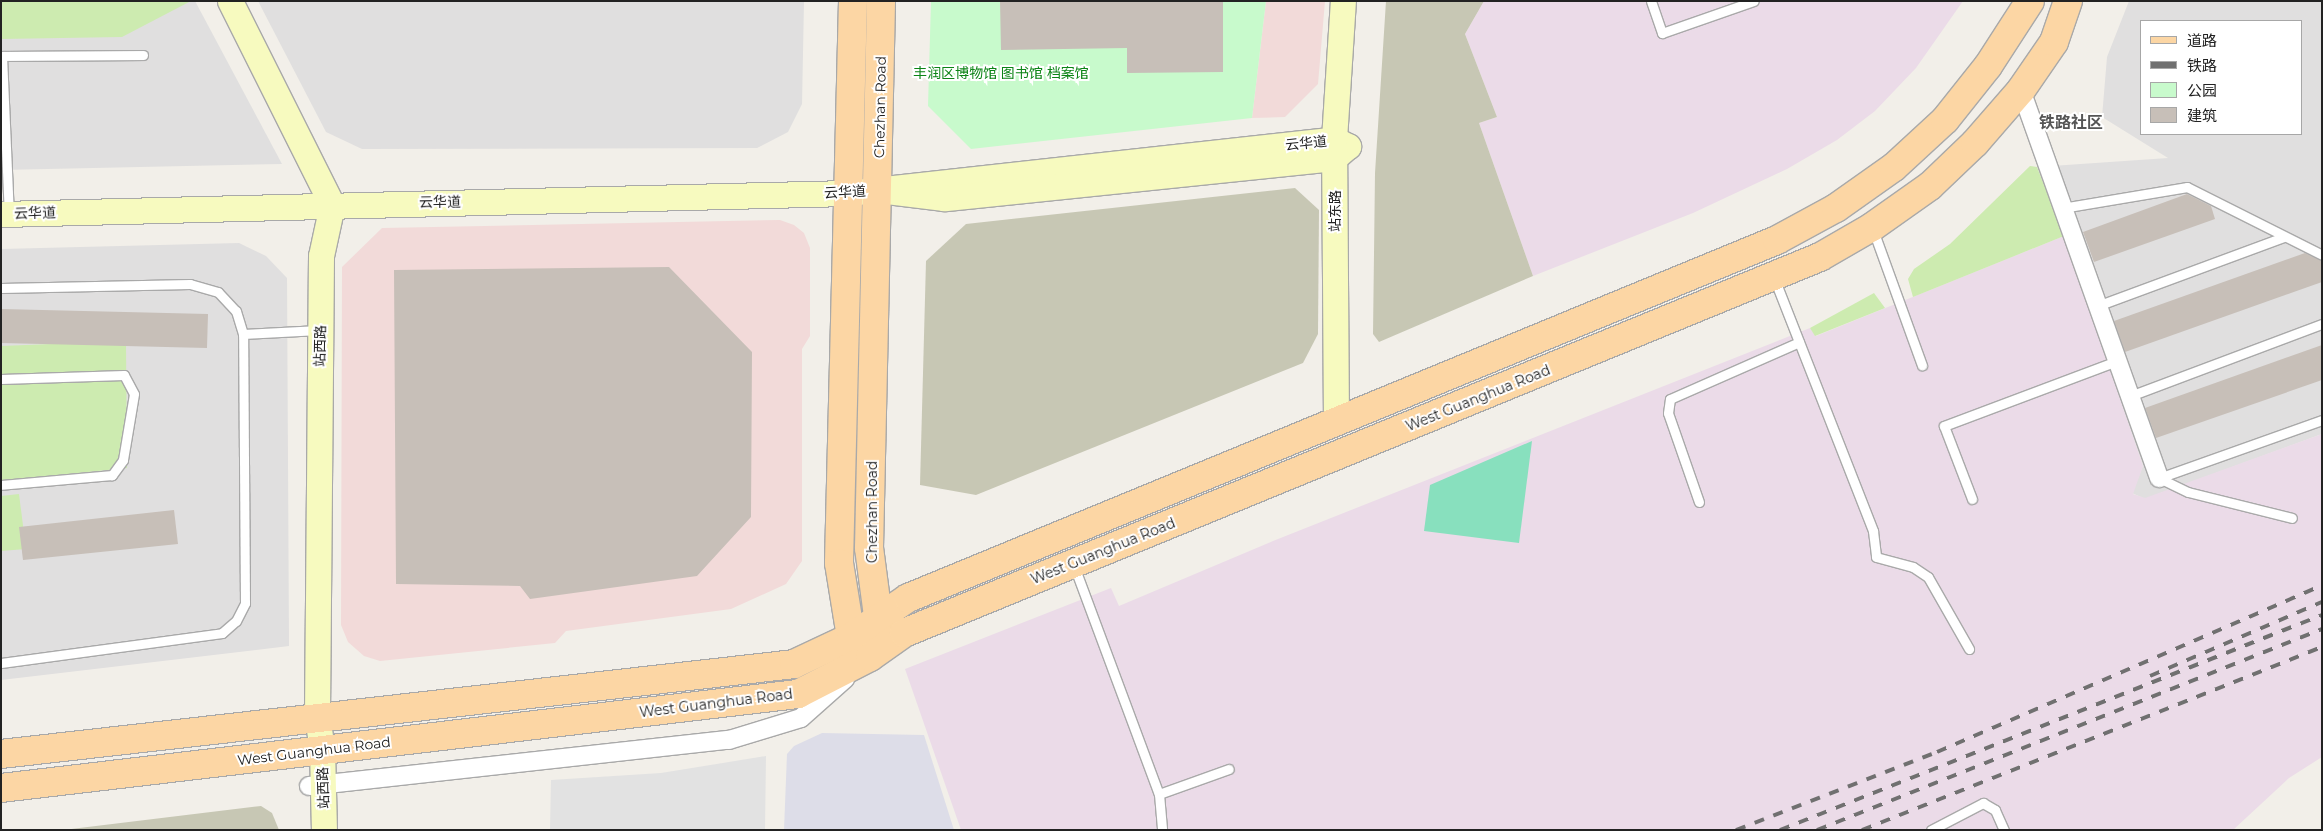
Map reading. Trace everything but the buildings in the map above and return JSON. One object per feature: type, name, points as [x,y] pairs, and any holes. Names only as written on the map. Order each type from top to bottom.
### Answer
[{"type":"main road","points":[[853,1],[839,563],[851,637],[870,657]]},
{"type":"main road","name":"Chezhan Road","points":[[870,657],[878,616],[869,548],[881,1]]},
{"type":"main road","name":"West Guanghua Road","points":[[1,754],[794,664],[851,637],[878,616],[908,598],[1777,240],[1836,208],[1894,167],[1945,120],[1988,66],[2030,1]]},
{"type":"main road","name":"West Guanghua Road","points":[[1,788],[798,694],[870,657],[904,633],[1774,278],[1872,227],[1930,186],[1975,143],[2021,90],[2054,42],[2068,1]]},
{"type":"main road","points":[[1354,413],[1399,430]]},
{"type":"street","points":[[230,1],[332,205]]},
{"type":"street","name":"站东路","points":[[1343,1],[1339,148],[1354,413]]},
{"type":"street","name":"站东路","points":[[1339,148],[1358,1]]},
{"type":"street","points":[[2021,90],[2159,478]]},
{"type":"street","name":"云华道","points":[[5,214],[848,193],[1339,148]]},
{"type":"street","name":"站西路","points":[[310,830],[316,786],[321,256],[332,205]]},
{"type":"street","points":[[316,786],[748,736],[801,718],[870,657]]},
{"type":"street","name":"站西路","points":[[316,786],[324,830]]},
{"type":"lane","points":[[1651,1],[1662,33],[1754,1]]},
{"type":"lane","points":[[5,214],[2,56],[143,55]]},
{"type":"lane","points":[[2062,208],[2187,187],[2284,237],[2322,254]]},
{"type":"lane","points":[[1872,227],[1922,365]]},
{"type":"lane","points":[[2097,306],[2284,237]]},
{"type":"lane","points":[[1774,278],[1873,530],[1876,557],[1913,567],[1928,577],[1969,649]]},
{"type":"lane","points":[[1,288],[190,284],[218,292],[236,311],[243,334],[245,603],[236,621],[222,633],[1,663]]},
{"type":"lane","points":[[2130,396],[2322,324]]},
{"type":"lane","points":[[243,334],[320,330]]},
{"type":"lane","points":[[1699,502],[1668,413],[1670,398],[1799,342]]},
{"type":"lane","points":[[1972,498],[1944,426],[2117,360]]},
{"type":"lane","points":[[1,379],[124,375],[134,394],[123,460],[112,476],[1,485]]},
{"type":"lane","points":[[2159,478],[2322,420]]},
{"type":"lane","points":[[2159,478],[2188,492],[2292,518]]},
{"type":"lane","points":[[1073,564],[1159,794],[1162,830]]},
{"type":"lane","points":[[1159,794],[1230,769]]},
{"type":"lane","points":[[1931,830],[1983,803],[1995,810],[2004,830]]},
{"type":"shaded area","points":[[1,1],[195,1],[282,164],[1,170]]},
{"type":"shaded area","points":[[258,1],[804,1],[802,104],[788,132],[757,148],[362,149],[326,132]]},
{"type":"shaded area","points":[[1266,1],[1325,1],[1318,84],[1285,117],[1252,118]]},
{"type":"shaded area","points":[[1386,1],[1484,1],[1465,34],[1497,117],[1479,123],[1533,276],[1379,342],[1373,334],[1375,173]]},
{"type":"shaded area","points":[[1484,1],[1963,1],[1916,68],[1875,111],[1837,140],[1787,169],[1693,213],[1533,276],[1479,123],[1497,117],[1465,34]]},
{"type":"shaded area","points":[[2129,1],[2322,1],[2322,434],[2145,499],[2132,493],[2143,466],[2037,167],[2168,158],[2102,117],[2107,57]]},
{"type":"shaded area","points":[[1295,188],[1319,210],[1318,334],[1303,363],[976,495],[920,485],[926,261],[966,224]]},
{"type":"shaded area","points":[[780,220],[794,225],[804,233],[810,248],[810,336],[802,349],[802,561],[786,584],[731,609],[566,631],[555,643],[380,661],[364,656],[348,642],[341,625],[342,267],[382,228]]},
{"type":"shaded area","points":[[2064,236],[2143,466],[2133,494],[2145,498],[2322,434],[2322,757],[2289,778],[2233,830],[961,830],[905,669],[1111,588],[1119,606],[1273,541],[1810,328],[1816,336]]},
{"type":"shaded area","points":[[239,243],[266,256],[287,278],[289,646],[1,680],[1,249]]},
{"type":"shaded area","points":[[822,733],[924,735],[954,830],[784,830],[787,754],[794,746]]},
{"type":"shaded area","points":[[766,756],[765,830],[550,830],[551,780],[661,773]]},
{"type":"shaded area","points":[[261,806],[272,813],[279,830],[63,830]]},
{"type":"green space","points":[[1,1],[191,1],[122,37],[1,39]]},
{"type":"green space","name":"丰润区博物馆 图书馆 档案馆","points":[[931,1],[1266,1],[1252,118],[971,149],[928,106]]},
{"type":"green space","points":[[2030,166],[2037,167],[2064,236],[1913,297],[1908,279],[1914,269],[1950,244]]},
{"type":"green space","points":[[1874,293],[1885,308],[1815,336],[1810,328]]},
{"type":"green space","points":[[126,341],[127,468],[1,481],[1,346]]},
{"type":"green space","points":[[1532,441],[1519,543],[1424,531],[1430,485]]},
{"type":"green space","points":[[19,494],[26,549],[1,551],[1,496]]},
{"type":"railway","points":[[1736,830],[1937,752],[2322,585]]},
{"type":"railway","points":[[2150,676],[2322,602]]},
{"type":"railway","points":[[1780,830],[2322,615]]},
{"type":"railway","points":[[1817,830],[2322,629]]},
{"type":"railway","points":[[1862,830],[2322,647]]},
{"type":"district","name":"铁路社区","points":[[2071,123]]}]
